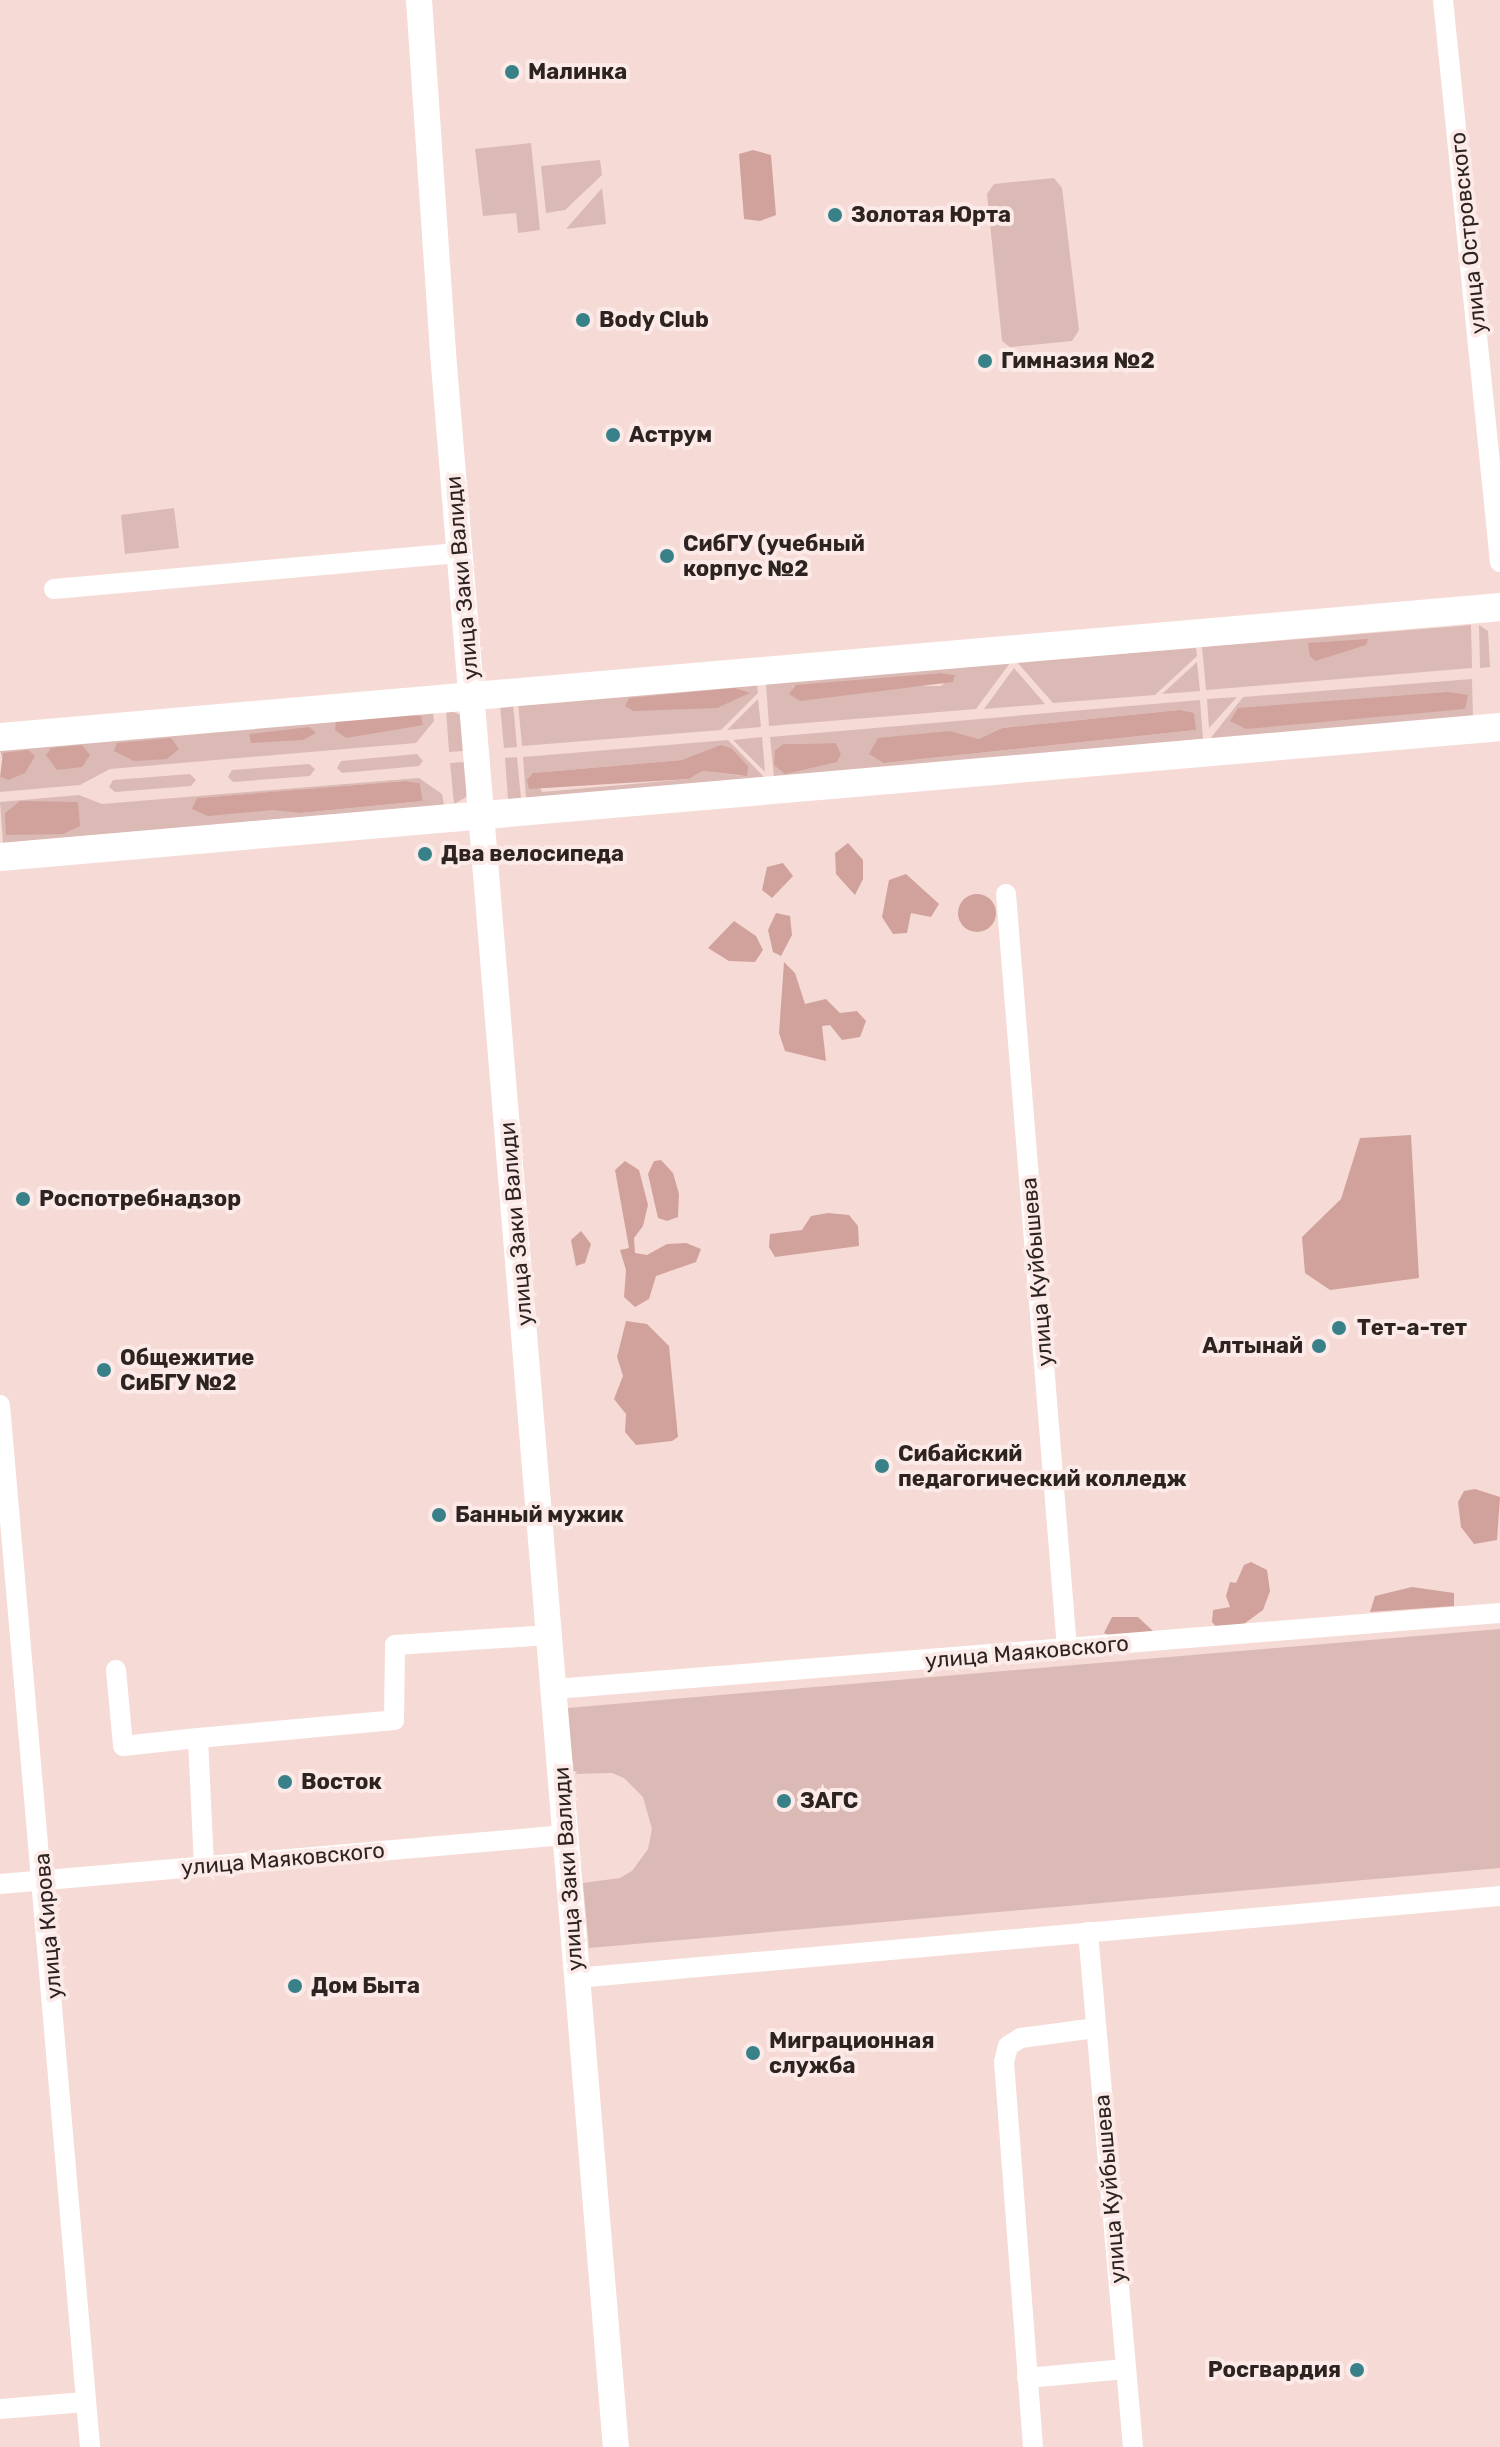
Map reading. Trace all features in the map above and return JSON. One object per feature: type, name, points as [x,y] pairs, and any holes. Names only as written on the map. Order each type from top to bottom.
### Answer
[{"type":"main road","points":[[0,737],[1500,607]]},
{"type":"main road","points":[[0,857],[1500,727]]},
{"type":"street","name":"улица Заки Валиди","points":[[419,0],[460,553],[616,2447]]},
{"type":"street","name":"улица Островского","points":[[1443,0],[1500,562]]},
{"type":"street","points":[[54,589],[460,553]]},
{"type":"street","name":"улица Куйбышева","points":[[1006,894],[1067,1649]]},
{"type":"street","name":"улица Кирова","points":[[0,1405],[45,1880],[90,2447]]},
{"type":"street","name":"улица Маяковского","points":[[555,1689],[1500,1613]]},
{"type":"street","points":[[116,1670],[123,1746],[394,1720],[395,1645],[550,1635]]},
{"type":"street","points":[[198,1738],[204,1866]]},
{"type":"street","name":"улица Маяковского","points":[[0,1884],[565,1835]]},
{"type":"street","points":[[576,1978],[1500,1896]]},
{"type":"street","name":"улица Куйбышева","points":[[1088,1932],[1133,2447]]},
{"type":"street","points":[[1033,2447],[1004,2062],[1008,2046],[1021,2038],[1096,2028]]},
{"type":"street","points":[[1027,2378],[1126,2369]]},
{"type":"street","points":[[0,2409],[85,2402]]},
{"type":"shaded area","points":[[531,143],[540,230],[518,233],[516,213],[483,216],[475,149]]},
{"type":"shaded area","points":[[753,150],[771,155],[776,215],[760,221],[744,219],[739,154]]},
{"type":"shaded area","points":[[600,160],[602,175],[565,210],[546,213],[541,166]]},
{"type":"shaded area","points":[[1054,178],[1062,188],[1079,330],[1072,341],[1010,347],[1002,341],[987,194],[994,184]]},
{"type":"shaded area","points":[[602,188],[606,224],[566,229]]},
{"type":"shaded area","points":[[174,508],[179,548],[125,554],[121,515]]},
{"type":"shaded area","points":[[1471,625],[1472,668],[1206,690],[1202,647]]},
{"type":"shaded area","points":[[1479,625],[1488,631],[1490,667],[1480,668]]},
{"type":"shaded area","points":[[1368,639],[1366,645],[1315,661],[1310,656],[1308,643]]},
{"type":"shaded area","points":[[1196,648],[1197,656],[1155,695],[1053,703],[1017,662]]},
{"type":"shaded area","points":[[1197,662],[1200,691],[1162,694]]},
{"type":"shaded area","points":[[1010,663],[976,709],[769,726],[766,683]],"holes":[[[941,673],[954,675],[941,686],[790,687]]]},
{"type":"shaded area","points":[[1014,668],[1045,704],[984,709]]},
{"type":"shaded area","points":[[941,673],[955,675],[953,682],[800,701],[789,694],[796,685]]},
{"type":"shaded area","points":[[1472,679],[1473,718],[1210,739],[1243,697]]},
{"type":"shaded area","points":[[757,684],[758,693],[721,730],[522,746],[518,703]]},
{"type":"shaded area","points":[[735,688],[750,693],[717,708],[633,711],[625,706],[629,698]]},
{"type":"shaded area","points":[[1448,692],[1468,695],[1465,709],[1246,729],[1230,721],[1238,708]]},
{"type":"shaded area","points":[[1237,697],[1209,728],[1207,699]]},
{"type":"shaded area","points":[[758,699],[761,727],[727,730]]},
{"type":"shaded area","points":[[1200,700],[1203,739],[774,778],[770,737]],"holes":[[[1179,710],[1196,730],[884,763],[949,731],[979,739],[1002,728]],[[836,743],[841,754],[775,750],[783,744]]]},
{"type":"shaded area","points":[[513,704],[517,747],[504,748],[500,705]]},
{"type":"shaded area","points":[[446,709],[461,715],[464,751],[449,752]]},
{"type":"shaded area","points":[[1179,710],[1194,713],[1196,730],[884,763],[869,754],[878,738],[950,731],[979,739],[1002,728]]},
{"type":"shaded area","points":[[433,711],[434,721],[416,743],[110,769],[80,785],[0,792],[0,777],[8,780],[0,750]]},
{"type":"shaded area","points":[[421,716],[423,725],[346,738],[335,730],[336,721]]},
{"type":"shaded area","points":[[309,727],[316,733],[303,740],[251,743],[249,734]]},
{"type":"shaded area","points":[[762,737],[765,772],[733,740]]},
{"type":"shaded area","points":[[171,738],[179,749],[167,759],[134,761],[114,751],[117,743]]},
{"type":"shaded area","points":[[728,740],[765,778],[526,798],[523,757]],"holes":[[[682,760],[743,776],[703,771],[689,779],[542,792],[533,773]]]},
{"type":"shaded area","points":[[836,743],[841,754],[837,762],[785,774],[774,765],[775,750],[783,744]]},
{"type":"shaded area","points":[[82,745],[90,755],[82,767],[57,770],[46,755],[51,748]]},
{"type":"shaded area","points":[[721,745],[731,748],[748,766],[747,776],[703,771],[689,779],[529,789],[527,780],[533,773],[682,760]]},
{"type":"shaded area","points":[[28,750],[35,756],[25,773],[8,780],[0,777],[3,753]]},
{"type":"shaded area","points":[[417,754],[423,761],[419,766],[342,773],[337,768],[341,761]]},
{"type":"shaded area","points":[[517,757],[521,798],[508,799],[505,758]]},
{"type":"shaded area","points":[[465,762],[468,796],[454,804],[450,763]]},
{"type":"shaded area","points":[[309,764],[315,769],[310,776],[233,782],[228,777],[232,770]]},
{"type":"shaded area","points":[[190,774],[196,780],[191,786],[115,792],[109,787],[113,780]]},
{"type":"shaded area","points":[[419,778],[442,794],[444,805],[3,843],[0,802],[79,795],[102,804]],"holes":[[[405,781],[420,783],[423,801],[301,813],[198,798]]]},
{"type":"shaded area","points":[[405,781],[420,783],[423,801],[301,813],[273,810],[208,816],[192,809],[197,798]]},
{"type":"shaded area","points":[[20,801],[78,802],[80,826],[63,834],[6,835],[5,813]]},
{"type":"shaded area","points":[[848,843],[863,860],[863,879],[855,895],[836,874],[835,853]]},
{"type":"shaded area","points":[[783,863],[793,876],[772,898],[762,890],[767,867]]},
{"type":"shaded area","points":[[906,874],[939,904],[931,917],[911,913],[907,933],[893,934],[882,917],[889,880]]},
{"type":"shaded area","points":[[977,894],[991,899],[996,913],[991,927],[977,932],[963,927],[958,913],[963,899]]},
{"type":"shaded area","points":[[776,913],[790,916],[792,935],[781,956],[773,952],[768,930]]},
{"type":"shaded area","points":[[734,921],[756,936],[763,950],[755,962],[729,961],[708,948]]},
{"type":"shaded area","points":[[784,962],[795,973],[805,1004],[826,999],[840,1013],[857,1011],[866,1021],[860,1037],[842,1040],[830,1025],[822,1026],[826,1061],[785,1051],[779,1033]]},
{"type":"shaded area","points":[[1411,1135],[1419,1278],[1330,1290],[1305,1273],[1302,1237],[1341,1199],[1360,1138]]},
{"type":"shaded area","points":[[661,1160],[673,1173],[679,1194],[678,1217],[667,1221],[658,1218],[648,1174],[654,1161]]},
{"type":"shaded area","points":[[625,1161],[639,1170],[648,1205],[643,1226],[634,1238],[635,1253],[647,1255],[667,1244],[686,1243],[701,1249],[696,1262],[656,1276],[649,1299],[635,1307],[624,1297],[626,1270],[620,1250],[629,1248],[615,1170]]},
{"type":"shaded area","points":[[828,1213],[849,1215],[858,1226],[859,1246],[775,1257],[769,1247],[770,1234],[802,1230],[811,1216]]},
{"type":"shaded area","points":[[581,1231],[591,1244],[585,1263],[576,1266],[571,1240]]},
{"type":"shaded area","points":[[626,1321],[647,1324],[669,1346],[678,1437],[672,1441],[636,1445],[625,1432],[626,1414],[614,1399],[623,1376],[617,1357]]},
{"type":"shaded area","points":[[1475,1489],[1500,1497],[1497,1540],[1474,1544],[1461,1527],[1458,1502],[1464,1491]]},
{"type":"shaded area","points":[[1251,1562],[1267,1570],[1270,1591],[1263,1610],[1237,1629],[1220,1631],[1212,1622],[1213,1610],[1230,1607],[1226,1596],[1230,1582],[1236,1583],[1244,1565]]},
{"type":"shaded area","points":[[1412,1587],[1454,1593],[1454,1606],[1370,1612],[1375,1596]]},
{"type":"shaded area","points":[[1112,1617],[1138,1617],[1154,1632],[1116,1638],[1104,1633]]},
{"type":"shaded area","points":[[1500,1629],[1500,1868],[589,1948],[583,1883],[620,1878],[632,1871],[648,1849],[652,1829],[643,1797],[624,1778],[612,1773],[574,1774],[567,1708]]},
{"type":"place","name":"Малинка","points":[[512,72]]},
{"type":"place","name":"Золотая Юрта","points":[[835,215]]},
{"type":"place","name":"Body Club","points":[[583,320]]},
{"type":"place","name":"Гимназия №2","points":[[985,361]]},
{"type":"place","name":"Аструм","points":[[613,435]]},
{"type":"place","name":"СибГУ (учебный корпус №2","points":[[667,556]]},
{"type":"place","name":"Два велосипеда","points":[[425,854]]},
{"type":"place","name":"Роспотребнадзор","points":[[23,1199]]},
{"type":"place","name":"Тет-а-тет","points":[[1339,1328]]},
{"type":"place","name":"Алтынай","points":[[1319,1346]]},
{"type":"place","name":"Общежитие СиБГУ №2","points":[[104,1370]]},
{"type":"place","name":"Сибайский педагогический колледж","points":[[882,1466]]},
{"type":"place","name":"Банный мужик","points":[[439,1515]]},
{"type":"place","name":"Восток","points":[[285,1782]]},
{"type":"place","name":"ЗАГС","points":[[784,1801]]},
{"type":"place","name":"Дом Быта","points":[[295,1986]]},
{"type":"place","name":"Миграционная служба","points":[[753,2053]]},
{"type":"place","name":"Росгвардия","points":[[1357,2370]]}]
